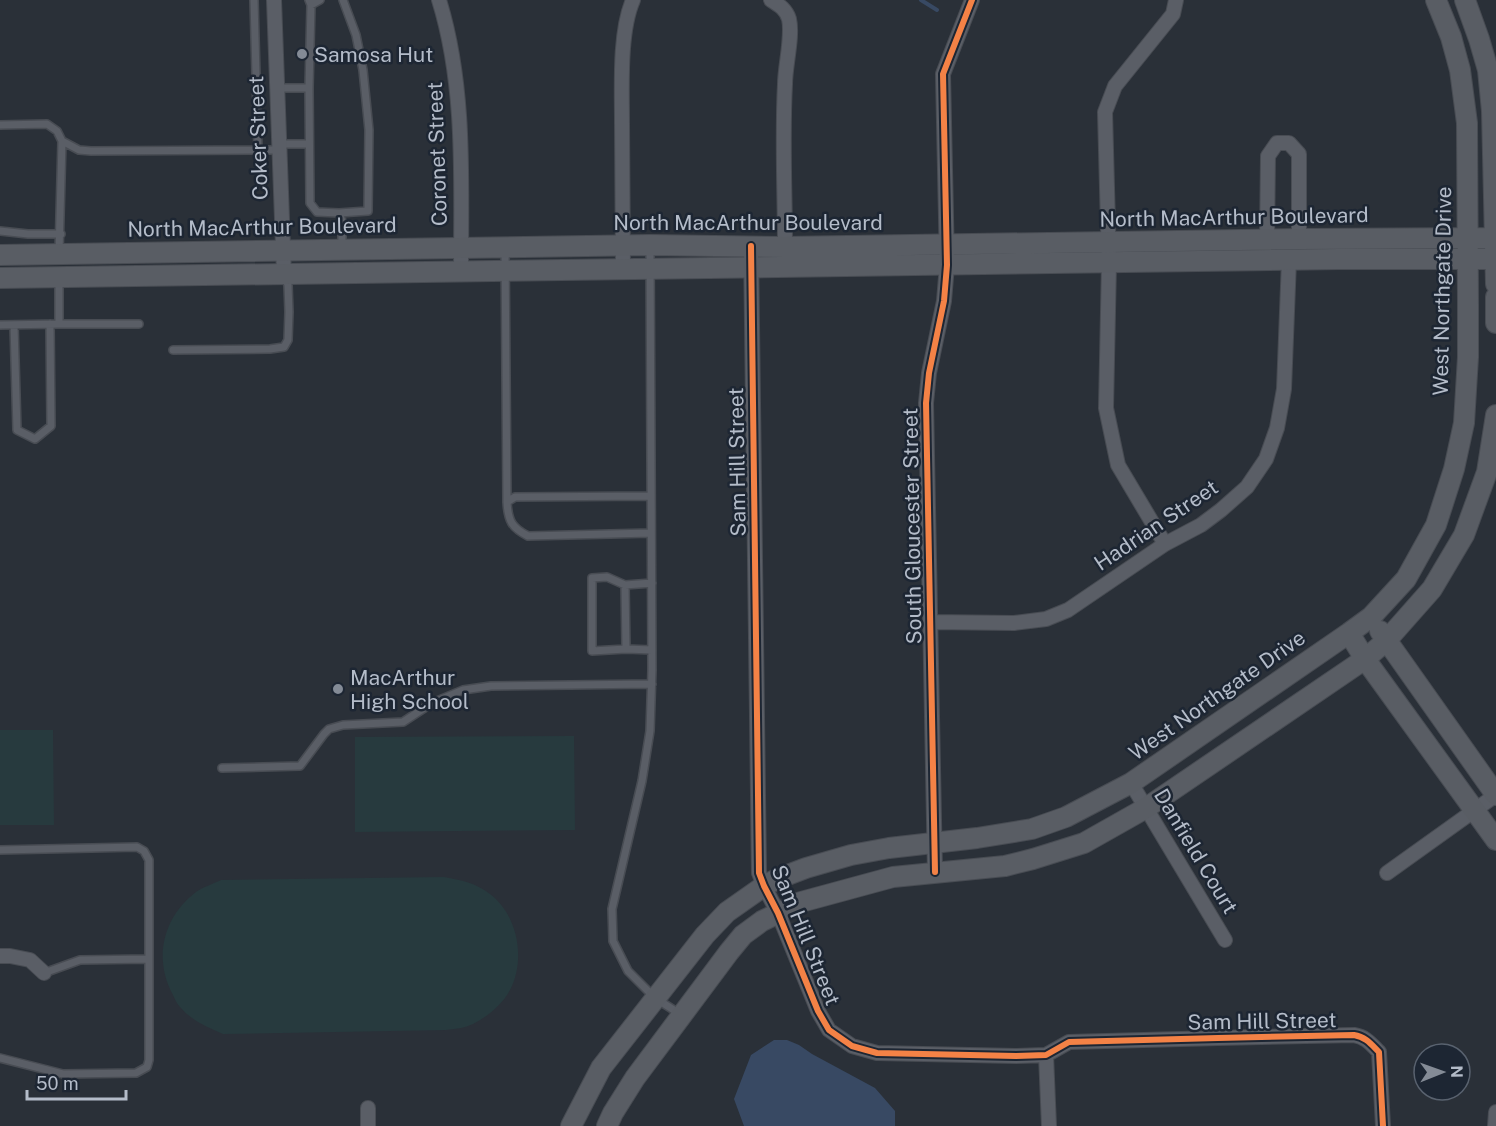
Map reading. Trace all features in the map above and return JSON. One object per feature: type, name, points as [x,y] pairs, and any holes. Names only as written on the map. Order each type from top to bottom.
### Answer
[{"type":"main road","name":"West Northgate Drive","points":[[572,1126],[601,1068],[705,935],[727,912],[764,886],[806,868],[851,855],[1032,829],[1066,817],[1131,783],[1349,633],[1371,617],[1406,579],[1436,525],[1454,470],[1464,423],[1468,357],[1467,123],[1461,76],[1451,37],[1436,0]]},
{"type":"main road","points":[[1465,0],[1488,70],[1495,170],[1496,284]]},
{"type":"main road","name":"North MacArthur Boulevard","points":[[0,255],[650,245],[785,247],[1496,238]]},
{"type":"main road","points":[[1289,260],[1294,239]]},
{"type":"main road","points":[[171,253],[172,276]]},
{"type":"main road","points":[[59,254],[59,278]]},
{"type":"main road","name":"North MacArthur Boulevard","points":[[0,279],[1496,259]]},
{"type":"main road","points":[[1496,297],[1496,323]]},
{"type":"main road","points":[[607,1126],[630,1085],[729,952],[743,935],[762,921],[801,902],[893,877],[1005,866],[1033,860],[1084,843],[1146,808],[1365,659],[1386,641],[1432,589],[1464,535],[1487,472],[1496,415]]},
{"type":"main road","points":[[1371,617],[1496,795]]},
{"type":"main road","points":[[1349,633],[1365,659],[1496,840]]},
{"type":"street","name":"Coronet Street","points":[[439,0],[453,61],[458,101],[461,272]]},
{"type":"street","points":[[623,270],[622,78],[625,36],[629,8],[633,0]]},
{"type":"street","points":[[771,0],[784,9],[790,26],[785,83],[785,247]]},
{"type":"street","name":"South Gloucester Street","points":[[934,872],[926,403],[929,373],[944,301],[947,265],[943,74],[972,0]]},
{"type":"street","points":[[1165,544],[1118,465],[1106,408],[1109,263],[1105,112],[1115,86],[1173,15],[1176,0]]},
{"type":"street","name":"Coker Street","points":[[277,1],[277,88],[284,274]]},
{"type":"street","points":[[1268,240],[1268,156],[1277,143],[1289,143],[1299,154],[1294,239]]},
{"type":"street","name":"Sam Hill Street","points":[[751,246],[759,873],[818,1011],[829,1030],[852,1046],[877,1053],[1016,1056],[1046,1055],[1069,1042],[1360,1036],[1368,1040],[1379,1052],[1383,1126]]},
{"type":"street","name":"Hadrian Street","points":[[930,622],[1014,623],[1046,619],[1068,610],[1165,544],[1201,525],[1247,487],[1266,459],[1277,428],[1284,390],[1289,260]]},
{"type":"street","name":"Danfield Court","points":[[1131,783],[1225,940]]},
{"type":"street","points":[[1387,873],[1496,795]]},
{"type":"street","points":[[0,956],[30,960],[44,973]]},
{"type":"street","points":[[1046,1055],[1049,1126]]},
{"type":"street","points":[[368,1108],[368,1126]]},
{"type":"street","points":[[1495,1126],[1496,1112]]},
{"type":"lane","points":[[254,0],[258,150]]},
{"type":"lane","points":[[320,0],[310,2],[310,203],[317,212],[339,213],[368,211],[369,130],[363,70],[356,35],[343,0]]},
{"type":"lane","points":[[277,88],[309,88]]},
{"type":"lane","points":[[0,125],[47,124],[57,131],[62,141],[59,254]]},
{"type":"lane","points":[[62,141],[79,150],[91,151],[258,150],[309,144]]},
{"type":"lane","points":[[339,213],[342,221],[342,249]]},
{"type":"lane","points":[[0,231],[61,234]]},
{"type":"lane","points":[[650,245],[652,583],[650,731],[612,909],[613,941],[628,971],[656,998],[682,1016]]},
{"type":"lane","points":[[506,248],[507,514],[515,529],[528,536],[651,533]]},
{"type":"lane","points":[[173,350],[284,347],[288,340],[289,312],[288,285],[284,274]]},
{"type":"lane","points":[[59,278],[59,324]]},
{"type":"lane","points":[[14,325],[17,430],[35,439],[51,426],[50,324]]},
{"type":"lane","points":[[0,326],[139,324]]},
{"type":"lane","points":[[507,502],[515,496],[651,496]]},
{"type":"lane","points":[[652,583],[625,585],[607,577],[592,578],[592,651],[652,650]]},
{"type":"lane","points":[[625,585],[626,649]]},
{"type":"lane","points":[[222,768],[300,766],[329,729],[343,725],[403,722],[432,703],[463,690],[491,686],[652,684]]},
{"type":"lane","points":[[0,850],[136,847],[144,851],[149,860],[149,1060],[147,1067],[136,1073],[63,1074],[0,1058]]},
{"type":"lane","points":[[44,973],[80,960],[148,959]]},
{"type":"green space","points":[[0,730],[53,730],[54,825],[0,825]]},
{"type":"green space","points":[[574,736],[575,830],[355,832],[355,737]]},
{"type":"green space","points":[[444,877],[474,885],[490,894],[507,914],[516,939],[518,965],[510,990],[494,1010],[470,1025],[446,1030],[223,1034],[200,1023],[185,1012],[177,1003],[167,981],[163,953],[169,926],[185,902],[196,892],[221,880]]},
{"type":"water","points":[[774,1040],[787,1040],[799,1045],[875,1088],[895,1111],[895,1126],[744,1126],[734,1099],[751,1055]]},
{"type":"waterway","points":[[921,0],[937,10]]},
{"type":"cycle path","points":[[935,872],[926,403],[929,373],[944,301],[947,265],[943,74],[972,0]]},
{"type":"cycle path","points":[[751,246],[759,873],[818,1011],[829,1030],[852,1046],[877,1053],[1016,1056],[1046,1055],[1069,1042],[1354,1035],[1365,1039],[1379,1052],[1383,1126]]},
{"type":"place","name":"Samosa Hut","points":[[302,54]]},
{"type":"place","name":"MacArthur High School","points":[[338,689]]}]
